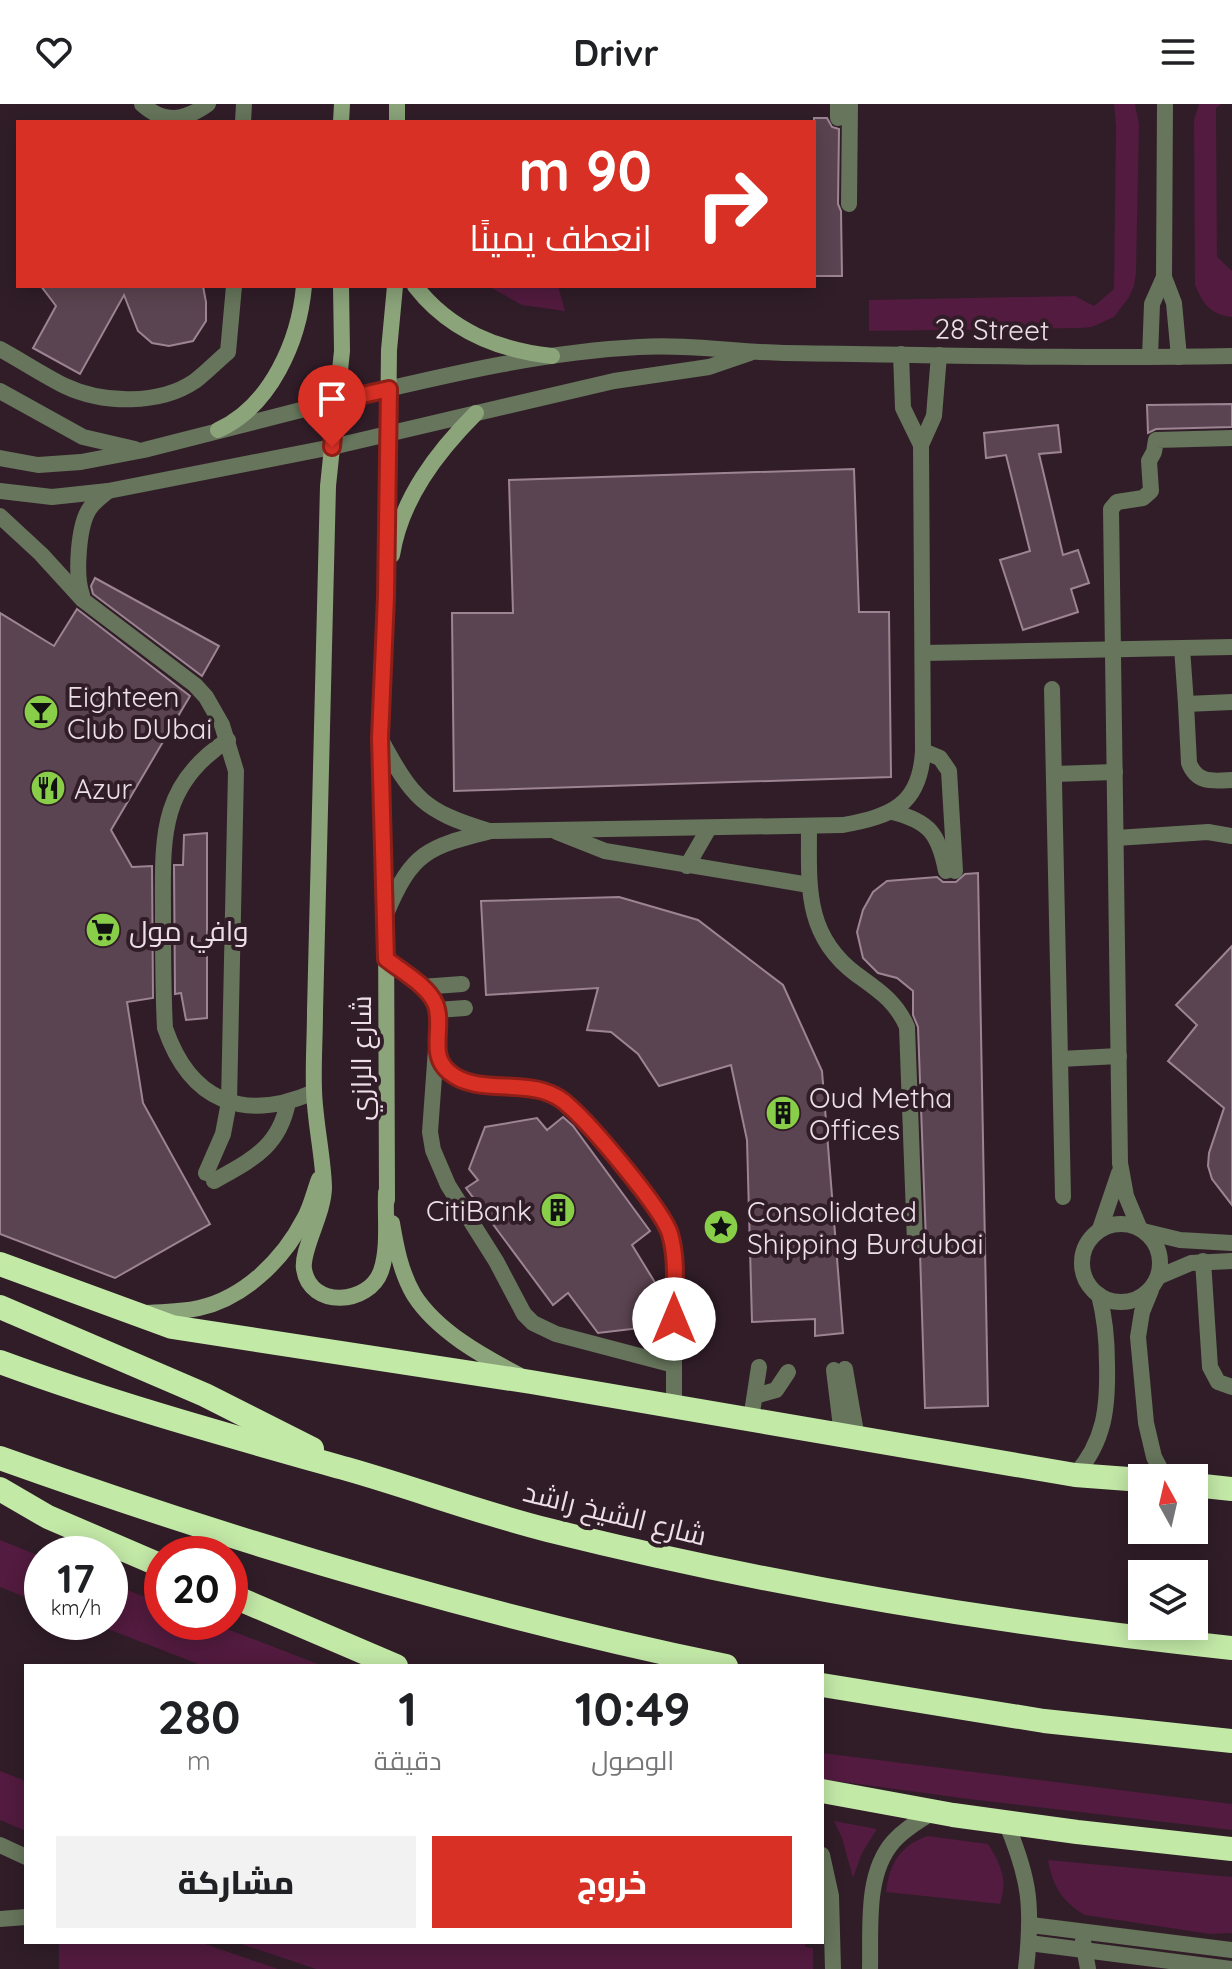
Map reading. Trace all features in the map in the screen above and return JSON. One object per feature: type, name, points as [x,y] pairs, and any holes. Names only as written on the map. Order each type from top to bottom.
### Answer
[{"type":"highway","points":[[0,1264],[172,1327],[674,1405],[753,1408],[849,1436],[1075,1475],[1128,1479]]},
{"type":"highway","points":[[0,1307],[205,1395],[350,1469]]},
{"type":"highway","name":"شارع الشيخ راشد","points":[[0,1362],[196,1427],[350,1469],[545,1529],[724,1571],[905,1605],[1067,1630],[1232,1648]]},
{"type":"highway","points":[[0,1458],[165,1516],[376,1581],[532,1622],[717,1664]]},
{"type":"highway","points":[[1208,1486],[1232,1489]]},
{"type":"highway","points":[[0,1489],[48,1517],[144,1558]]},
{"type":"highway","points":[[248,1603],[391,1664]]},
{"type":"highway","points":[[824,1685],[1044,1721],[1232,1741]]},
{"type":"highway","points":[[824,1791],[933,1812],[1091,1834],[1232,1849]]},
{"type":"street","points":[[142,104],[154,115],[167,119],[180,119],[208,104]]},
{"type":"street","points":[[849,204],[850,104]]},
{"type":"street","points":[[1165,104],[1164,277],[1174,303],[1179,357]]},
{"type":"street","points":[[1150,357],[1152,304],[1164,277]]},
{"type":"street","points":[[0,349],[64,386],[83,393],[103,398],[166,395],[195,381],[228,352],[234,288]]},
{"type":"street","points":[[218,430],[237,422],[249,411],[288,353],[296,334],[304,288]]},
{"type":"street","name":"شارع الرازي","points":[[133,1314],[199,1308],[245,1288],[287,1247],[305,1217],[322,1170],[314,1092],[328,486],[342,351],[341,288]]},
{"type":"street","name":"شارع الرازي","points":[[395,288],[387,434],[386,596],[380,738],[386,914],[386,1193],[396,1245],[415,1296],[450,1331],[531,1382]]},
{"type":"street","points":[[417,288],[439,312],[464,330],[507,348],[552,356]]},
{"type":"street","name":"28 Street","points":[[0,458],[38,465],[81,462],[144,450],[389,389],[552,356],[603,349],[677,345],[752,352],[1232,356]]},
{"type":"street","name":"28 Street","points":[[0,491],[52,497],[108,491],[332,447],[614,381],[709,367],[752,352]]},
{"type":"street","points":[[901,354],[903,408],[921,445]]},
{"type":"street","points":[[386,914],[399,883],[422,856],[453,840],[491,831],[809,827],[872,820],[892,812],[906,801],[916,786],[922,768],[921,445],[934,416],[939,355]]},
{"type":"street","points":[[0,391],[83,437],[144,450]]},
{"type":"street","points":[[386,596],[395,541],[420,481],[442,449],[476,413]]},
{"type":"street","points":[[1158,1464],[1146,1423],[1138,1337],[1142,1312],[1161,1265],[1160,1251],[1142,1229],[1126,1196],[1120,1163],[1111,509],[1117,502],[1143,498],[1151,491],[1149,461],[1156,440],[1232,438]]},
{"type":"street","points":[[83,600],[77,582],[83,523],[90,508],[108,491]]},
{"type":"street","points":[[0,516],[41,554],[83,600],[195,685],[215,711],[228,740],[236,771],[229,1102],[210,1177],[265,1149],[284,1120],[288,1102]]},
{"type":"street","points":[[923,653],[1232,647]]},
{"type":"street","points":[[1182,648],[1192,770],[1203,780],[1232,780]]},
{"type":"street","points":[[1052,689],[1063,1197]]},
{"type":"street","points":[[1186,704],[1232,702]]},
{"type":"street","points":[[380,738],[413,794],[431,809],[453,820],[491,831]]},
{"type":"street","points":[[228,740],[201,760],[188,775],[177,792],[165,829],[165,1028],[174,1054],[190,1077],[211,1095],[252,1107],[288,1102],[314,1092]]},
{"type":"street","points":[[892,812],[908,816],[929,829],[941,847],[950,871],[949,771],[940,758],[923,751]]},
{"type":"street","points":[[1054,774],[1115,772]]},
{"type":"street","points":[[809,827],[809,885],[816,921],[834,955],[893,1002],[907,1027],[915,1242]]},
{"type":"street","points":[[687,866],[709,828]]},
{"type":"street","points":[[555,830],[605,851],[809,885]]},
{"type":"street","points":[[1116,838],[1208,832],[1232,836]]},
{"type":"street","points":[[386,959],[434,1001],[437,1010],[437,1055],[430,1132],[433,1150],[448,1185],[496,1261],[524,1314],[533,1323],[556,1334],[674,1365]]},
{"type":"street","points":[[421,987],[462,984]]},
{"type":"street","points":[[437,1010],[465,1008]]},
{"type":"street","points":[[437,1055],[445,1068],[463,1081],[530,1088],[557,1096],[578,1115],[653,1203],[670,1231],[673,1247],[674,1405]]},
{"type":"street","points":[[1060,1059],[1119,1056]]},
{"type":"street","points":[[1100,1229],[1120,1163]]},
{"type":"street","points":[[322,1170],[323,1205],[305,1255],[304,1269],[310,1283],[328,1297],[355,1296],[367,1291],[376,1282],[384,1260],[386,1193]]},
{"type":"street","points":[[1075,1475],[1100,1436],[1108,1402],[1107,1335],[1099,1295],[1084,1275],[1082,1262],[1090,1238],[1112,1224],[1126,1224],[1162,1237],[1189,1242],[1232,1243]]},
{"type":"street","points":[[1099,1295],[1110,1300],[1133,1300],[1180,1267],[1203,1261],[1232,1261]]},
{"type":"street","points":[[1203,1261],[1213,1376],[1218,1382],[1232,1387]]},
{"type":"street","points":[[753,1408],[759,1367]]},
{"type":"street","points":[[840,1369],[849,1436]]},
{"type":"street","points":[[753,1408],[776,1390],[788,1372]]},
{"type":"street","points":[[870,1969],[873,1895],[878,1868],[891,1844],[910,1826],[933,1812]]},
{"type":"street","points":[[1005,1820],[1028,1886],[1031,1925],[1026,1969]]},
{"type":"street","points":[[0,1845],[24,1856]]},
{"type":"street","points":[[824,1864],[831,1896],[833,1969]]},
{"type":"street","points":[[0,1919],[24,1917]]},
{"type":"street","points":[[1031,1925],[1232,1950]]},
{"type":"street","points":[[1081,1932],[1088,1969]]},
{"type":"street","points":[[1029,1943],[1232,1969]]},
{"type":"shaded area","points":[[1114,104],[1135,104],[1139,124],[1136,273],[1129,297],[1114,317],[1092,327],[1080,328],[869,331],[869,300],[1075,296],[1094,306],[1114,289]]},
{"type":"shaded area","points":[[1199,104],[1221,104],[1216,108],[1217,257],[1232,271],[1232,317],[1218,314],[1209,307],[1195,285],[1194,120]]},
{"type":"shaded area","points":[[492,288],[559,288],[565,311],[522,305]]},
{"type":"shaded area","points":[[0,1540],[24,1550],[24,1597],[0,1587]]},
{"type":"shaded area","points":[[128,1590],[144,1597],[144,1640],[248,1640],[248,1637],[318,1664],[198,1664],[128,1637]]},
{"type":"shaded area","points":[[824,1753],[1232,1804],[1232,1830],[824,1779]]},
{"type":"shaded area","points":[[0,1771],[24,1780],[24,1830],[0,1820]]},
{"type":"shaded area","points":[[834,1821],[877,1829],[862,1853],[853,1878],[842,1838]]},
{"type":"shaded area","points":[[927,1836],[988,1844],[1002,1873],[1000,1904],[886,1892],[898,1857],[910,1845]]},
{"type":"shaded area","points":[[1048,1860],[1232,1877],[1232,1933],[1210,1934],[1085,1915],[1070,1905],[1060,1892]]},
{"type":"shaded area","points":[[59,1944],[205,1944],[278,1969],[59,1969]]},
{"type":"shaded area","points":[[241,1944],[805,1944],[805,1947],[813,1948],[813,1969],[316,1969]]},
{"type":"building","points":[[827,118],[832,127],[839,129],[838,204],[841,211],[842,276],[816,276],[814,120]]},
{"type":"building","points":[[42,288],[203,288],[206,321],[193,341],[169,346],[152,343],[138,331],[124,295],[80,374],[33,348],[56,306]]},
{"type":"building","points":[[1232,404],[1232,427],[1156,429],[1148,433],[1147,405]]},
{"type":"building","points":[[1058,425],[1061,452],[1039,454],[1063,555],[1078,550],[1089,583],[1071,589],[1078,612],[1023,630],[1000,560],[1030,551],[1006,455],[986,458],[984,433]]},
{"type":"building","points":[[854,469],[859,612],[889,612],[891,777],[454,791],[452,613],[513,613],[509,480]]},
{"type":"building","points":[[95,578],[219,646],[202,676],[93,594],[91,586]]},
{"type":"building","name":"وافي مول","points":[[77,609],[190,696],[111,830],[132,867],[152,866],[153,998],[127,1002],[143,1103],[210,1224],[115,1278],[0,1234],[0,613],[54,646]]},
{"type":"building","points":[[207,833],[207,1018],[186,1020],[181,993],[175,994],[174,865],[183,865],[184,835]]},
{"type":"building","points":[[978,873],[988,1406],[925,1408],[920,1252],[926,1242],[918,1027],[913,1015],[913,991],[897,978],[878,973],[863,958],[857,932],[863,910],[873,892],[887,881],[937,877],[943,882],[956,882],[965,874]]},
{"type":"building","name":"Oud Metha Offices","points":[[619,897],[698,920],[783,985],[822,1071],[843,1333],[815,1336],[815,1319],[752,1322],[747,1140],[731,1065],[659,1086],[638,1054],[611,1032],[587,1030],[598,988],[486,995],[481,901]]},
{"type":"building","points":[[1232,946],[1232,1205],[1212,1179],[1208,1166],[1209,1153],[1224,1108],[1168,1061],[1197,1025],[1176,1005]]},
{"type":"building","name":"CitiBank","points":[[563,1117],[573,1126],[650,1231],[632,1245],[659,1289],[640,1328],[598,1333],[568,1293],[553,1305],[466,1188],[478,1180],[469,1169],[485,1127],[537,1118],[547,1130]]},
{"type":"place","name":"Eighteen Club DUbai","points":[[41,712]]},
{"type":"place","name":"Azur","points":[[48,788]]},
{"type":"place","name":"وافي مول","points":[[103,930]]},
{"type":"place","name":"Oud Metha Offices","points":[[783,1113]]},
{"type":"place","name":"CitiBank","points":[[558,1210]]},
{"type":"place","name":"Consolidated Shipping Burdubai","points":[[721,1227]]},
{"type":"route","points":[[332,447],[336,401],[389,389],[380,738],[386,959],[429,993],[434,1001],[438,1021],[437,1055],[452,1075],[463,1081],[530,1088],[557,1096],[578,1115],[653,1203],[670,1231],[673,1247],[674,1319]]}]
